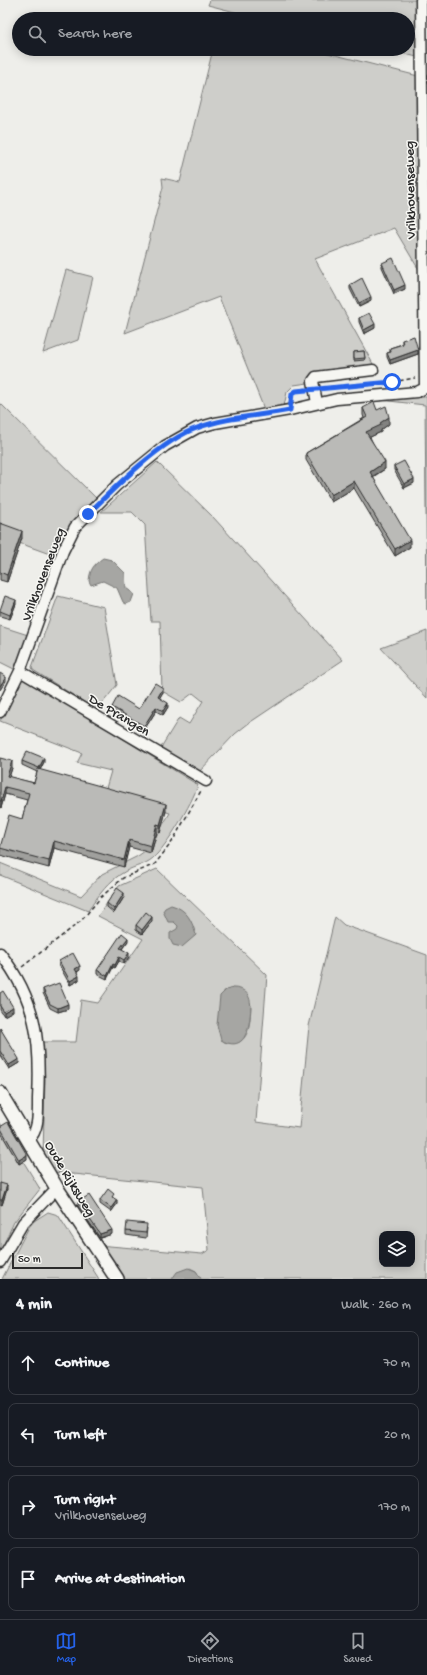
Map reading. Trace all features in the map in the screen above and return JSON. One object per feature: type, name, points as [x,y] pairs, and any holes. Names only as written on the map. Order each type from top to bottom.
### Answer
[{"type":"street","name":"Vrilkhovenseweg","points":[[0,712],[20,671],[69,538],[75,527],[117,485],[165,446],[196,428],[354,396],[417,392],[424,389],[426,386],[421,0]]},
{"type":"street","points":[[317,403],[313,388],[313,381],[316,377],[373,370]]},
{"type":"street","name":"De Prangen","points":[[20,671],[206,781]]},
{"type":"street","points":[[0,953],[15,973],[30,1005],[39,1046],[40,1064],[36,1129],[29,1139]]},
{"type":"street","name":"Oude Rijksweg","points":[[0,1093],[29,1139],[58,1190],[117,1279]]},
{"type":"street","points":[[0,1262],[23,1223],[52,1193],[58,1190]]},
{"type":"path","points":[[290,410],[292,394],[296,391],[313,388],[392,382],[418,378]]},
{"type":"path","points":[[15,973],[81,921],[101,897],[123,878],[155,864],[172,842],[206,781]]},
{"type":"shaded area","points":[[210,0],[417,0],[417,57],[413,56],[415,56],[415,12],[235,12],[208,5]]},
{"type":"shaded area","points":[[211,56],[339,56],[418,76],[419,270],[394,228],[315,259],[378,373],[294,385],[287,392],[284,406],[264,409],[219,297],[125,333],[163,187],[162,178],[180,182]]},
{"type":"shaded area","points":[[66,270],[93,277],[78,340],[43,353]]},
{"type":"shaded area","points":[[427,397],[427,610],[425,405],[371,399]]},
{"type":"shaded area","points":[[0,403],[97,499],[74,520],[58,557],[0,536]]},
{"type":"shaded area","points":[[157,462],[213,517],[343,660],[249,723],[235,734],[198,773],[160,749],[179,718],[189,724],[203,701],[193,693],[181,702],[162,691],[160,621],[151,621],[145,525],[132,512],[101,512]]},
{"type":"shaded area","points":[[103,558],[112,560],[125,573],[126,588],[134,594],[131,602],[126,604],[123,602],[117,588],[103,581],[91,585],[89,581],[91,571],[94,565]]},
{"type":"shaded area","points":[[58,596],[104,607],[117,685],[97,710],[33,670],[32,667]]},
{"type":"shaded area","points":[[0,626],[28,635],[14,669],[0,662]]},
{"type":"shaded area","points":[[427,631],[427,698],[381,648]]},
{"type":"shaded area","points":[[21,676],[198,785],[178,824],[159,852],[150,860],[126,871],[114,879],[100,894],[88,911],[0,875],[0,863],[81,896],[102,874],[138,856],[149,848],[170,813],[104,795],[111,771],[77,763],[82,753],[0,721]]},
{"type":"shaded area","points":[[157,869],[267,975],[256,1122],[299,1128],[309,1026],[335,917],[344,925],[427,955],[427,1279],[201,1279],[196,1271],[190,1268],[172,1279],[120,1279],[98,1245],[202,1254],[209,1250],[203,1187],[54,1172],[43,1154],[45,1079],[42,1042],[76,1042],[81,1000],[98,1003],[143,939],[98,916],[119,886]],"holes":[[[233,988],[251,1005],[249,1027],[244,1039],[233,1043],[224,1042],[217,1025],[224,991]]]},
{"type":"shaded area","points":[[171,905],[181,909],[188,916],[196,935],[182,947],[173,945],[170,939],[170,933],[177,929],[178,926],[174,922],[168,922],[163,911]]},
{"type":"shaded area","points":[[233,988],[247,993],[251,1007],[248,1029],[243,1039],[234,1044],[221,1040],[217,1025],[220,996],[226,990]]},
{"type":"shaded area","points":[[0,1123],[40,1189],[14,1222],[0,1252]]},
{"type":"shaded area","points":[[48,1212],[58,1215],[99,1279],[2,1279],[29,1227],[34,1221]]},
{"type":"shaded area","points":[[188,1268],[196,1271],[201,1279],[172,1279],[177,1272]]},
{"type":"building","points":[[393,258],[405,285],[394,290],[382,263]]},
{"type":"building","points":[[362,278],[371,297],[359,303],[350,285]]},
{"type":"building","points":[[369,313],[375,324],[364,330],[359,318]]},
{"type":"building","points":[[414,336],[418,350],[390,360],[387,353],[391,352],[390,348],[403,344],[402,340]]},
{"type":"building","points":[[364,351],[365,358],[354,359],[354,352]]},
{"type":"building","points":[[374,402],[377,410],[386,406],[389,417],[380,423],[381,425],[366,432],[385,462],[370,472],[410,540],[395,549],[354,481],[331,495],[306,453],[367,417],[363,408]]},
{"type":"building","points":[[404,461],[414,479],[404,484],[394,466]]},
{"type":"building","points":[[0,523],[22,531],[7,575],[0,572]]},
{"type":"building","points":[[5,596],[16,600],[10,615],[0,611]]},
{"type":"building","points":[[0,673],[6,677],[0,686]]},
{"type":"building","points":[[155,683],[163,688],[158,697],[168,703],[163,711],[156,707],[144,726],[112,707],[118,696],[139,709]]},
{"type":"building","points":[[27,751],[44,758],[39,768],[22,761]]},
{"type":"building","points":[[0,758],[12,761],[7,776],[34,783],[38,769],[166,804],[160,825],[157,824],[151,846],[129,840],[124,860],[54,841],[49,861],[0,848],[9,815],[22,819],[29,793],[5,787],[0,801]]},
{"type":"building","points":[[117,888],[124,893],[114,909],[107,903]]},
{"type":"building","points":[[146,912],[152,917],[142,930],[136,925]]},
{"type":"building","points":[[122,933],[128,938],[120,948],[129,953],[124,960],[119,957],[115,965],[113,964],[107,976],[97,970]]},
{"type":"building","points":[[73,953],[80,966],[75,969],[79,976],[70,981],[59,961]]},
{"type":"building","points":[[59,983],[68,1004],[58,1008],[50,1004],[43,989]]},
{"type":"building","points":[[3,991],[13,1007],[4,1012],[0,1006],[0,993]]},
{"type":"building","points":[[0,1028],[19,1059],[9,1065],[0,1051]]},
{"type":"building","points":[[8,1122],[27,1155],[19,1160],[0,1127]]},
{"type":"building","points":[[0,1183],[7,1185],[2,1200],[0,1200]]},
{"type":"building","points":[[108,1189],[114,1194],[112,1197],[117,1200],[111,1208],[100,1200]]},
{"type":"building","points":[[89,1195],[112,1230],[100,1234],[78,1202]]},
{"type":"building","points":[[127,1222],[147,1224],[146,1233],[126,1231]]},
{"type":"route","points":[[88,514],[117,485],[141,465],[165,446],[196,428],[215,423],[290,410],[292,394],[296,391],[313,388],[392,382]]}]
